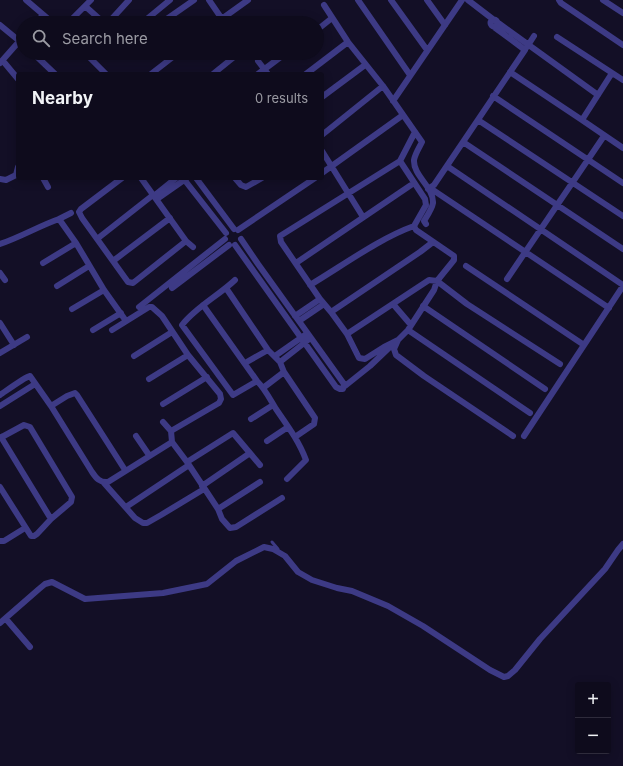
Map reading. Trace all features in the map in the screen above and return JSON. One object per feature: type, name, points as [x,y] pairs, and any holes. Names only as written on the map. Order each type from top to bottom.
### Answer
[{"type":"street","points":[[26,0],[43,15]]},
{"type":"street","points":[[75,16],[91,0]]},
{"type":"street","points":[[114,16],[129,0]]},
{"type":"street","points":[[151,16],[170,0]]},
{"type":"street","points":[[171,16],[194,0]]},
{"type":"street","points":[[209,0],[217,16]]},
{"type":"street","points":[[226,16],[248,0]]},
{"type":"street","points":[[358,0],[410,75]]},
{"type":"street","points":[[391,0],[427,50]]},
{"type":"street","points":[[427,0],[445,25]]},
{"type":"street","points":[[393,101],[462,0]]},
{"type":"street","points":[[468,0],[526,47],[598,95]]},
{"type":"street","points":[[559,0],[561,3],[623,45]]},
{"type":"street","points":[[603,0],[623,13]]},
{"type":"street","points":[[324,5],[365,66],[383,86],[422,142],[415,155],[414,161],[416,169],[429,188],[433,204],[424,221],[426,224]]},
{"type":"street","points":[[85,6],[96,16]]},
{"type":"street","points":[[324,24],[332,18]]},
{"type":"street","points":[[0,26],[16,37]]},
{"type":"street","points":[[429,188],[434,185],[534,36]]},
{"type":"street","points":[[557,36],[623,80]]},
{"type":"street","points":[[309,72],[348,42]]},
{"type":"street","points":[[16,47],[1,62],[16,77]]},
{"type":"street","points":[[40,60],[53,72]]},
{"type":"street","points":[[92,60],[104,72]]},
{"type":"street","points":[[154,72],[169,60]]},
{"type":"street","points":[[215,72],[230,60]]},
{"type":"street","points":[[258,61],[266,72],[279,60]]},
{"type":"street","points":[[324,96],[365,66]]},
{"type":"street","points":[[510,72],[623,148]]},
{"type":"street","points":[[582,120],[612,73]]},
{"type":"street","points":[[324,130],[383,86]]},
{"type":"street","points":[[494,96],[623,183]]},
{"type":"street","points":[[324,172],[403,115]]},
{"type":"street","points":[[478,120],[623,216]]},
{"type":"street","points":[[398,340],[384,346],[365,359],[362,360],[359,358],[347,334],[310,285],[281,242],[280,236],[400,161],[415,132]]},
{"type":"street","points":[[507,280],[604,136]]},
{"type":"street","points":[[463,142],[623,250]]},
{"type":"street","points":[[324,154],[363,217]]},
{"type":"street","points":[[310,285],[379,243],[403,230],[414,226],[426,205],[425,199],[400,161]]},
{"type":"street","points":[[447,166],[623,285],[524,436]]},
{"type":"street","points":[[0,179],[6,180],[16,175]]},
{"type":"street","points":[[44,180],[48,187]]},
{"type":"street","points":[[114,180],[79,212],[128,282],[133,283],[186,240]]},
{"type":"street","points":[[143,180],[186,240],[194,248]]},
{"type":"street","points":[[97,239],[155,196],[174,180]]},
{"type":"street","points":[[155,196],[182,180]]},
{"type":"street","points":[[185,180],[336,387],[341,390],[370,366],[410,328],[434,290],[437,281],[455,258],[416,230],[414,226]]},
{"type":"street","points":[[198,180],[241,234],[241,239],[345,386]]},
{"type":"street","points":[[237,180],[241,185],[246,187],[258,180]]},
{"type":"street","points":[[139,307],[225,236],[229,229],[236,229],[312,180]]},
{"type":"street","points":[[296,263],[410,185]]},
{"type":"street","points":[[429,188],[609,308]]},
{"type":"street","points":[[0,244],[72,213]]},
{"type":"street","points":[[59,218],[104,290],[126,321]]},
{"type":"street","points":[[113,261],[170,218]]},
{"type":"street","points":[[172,288],[232,245],[239,243],[241,239]]},
{"type":"street","points":[[331,312],[433,242]]},
{"type":"street","points":[[43,263],[76,243]]},
{"type":"street","points":[[57,286],[89,266]]},
{"type":"street","points":[[466,266],[584,345]]},
{"type":"street","points":[[0,273],[5,280]]},
{"type":"street","points":[[235,280],[182,325],[234,395],[256,381]]},
{"type":"street","points":[[347,334],[429,280],[437,281],[467,304],[560,364]]},
{"type":"street","points":[[226,288],[268,350],[280,362],[284,372],[316,419],[314,424],[295,437]]},
{"type":"street","points":[[72,309],[104,290]]},
{"type":"street","points":[[297,318],[320,299]]},
{"type":"street","points":[[297,318],[324,304]]},
{"type":"street","points":[[393,304],[410,328],[530,413]]},
{"type":"street","points":[[204,305],[256,381],[264,388],[273,405],[295,437],[306,460],[287,478]]},
{"type":"street","points":[[423,306],[545,389]]},
{"type":"street","points":[[112,330],[149,307],[152,307],[162,316],[188,355],[220,394],[221,400],[217,404],[171,431]]},
{"type":"street","points":[[93,330],[121,313]]},
{"type":"street","points":[[0,323],[14,345]]},
{"type":"street","points":[[134,356],[172,332]]},
{"type":"street","points":[[275,356],[309,336]]},
{"type":"street","points":[[0,353],[27,337]]},
{"type":"street","points":[[280,362],[303,340]]},
{"type":"street","points":[[398,340],[394,349],[396,355],[424,376],[513,436]]},
{"type":"street","points":[[245,364],[268,350]]},
{"type":"street","points":[[149,379],[188,355]]},
{"type":"street","points":[[264,388],[284,372]]},
{"type":"street","points":[[0,395],[29,376],[31,377],[99,481],[108,482],[172,442]]},
{"type":"street","points":[[163,404],[207,377]]},
{"type":"street","points":[[0,406],[35,384]]},
{"type":"street","points":[[51,406],[75,393],[125,470]]},
{"type":"street","points":[[251,419],[273,405]]},
{"type":"street","points":[[163,422],[171,431],[172,442],[188,463],[218,509],[225,524],[230,528],[233,528],[282,498]]},
{"type":"street","points":[[0,487],[31,536],[34,536],[71,502],[72,497],[30,427],[24,425],[1,438],[51,519]]},
{"type":"street","points":[[267,441],[288,427]]},
{"type":"street","points":[[126,507],[233,433],[260,466]]},
{"type":"street","points":[[136,436],[149,455]]},
{"type":"street","points":[[104,482],[135,518],[143,523],[147,523],[203,488],[250,453]]},
{"type":"street","points":[[218,509],[260,482]]},
{"type":"street","points":[[0,541],[4,541],[25,528]]},
{"type":"street","points":[[0,623],[45,584],[52,582],[85,599],[163,593],[206,584],[236,561],[264,547],[280,552],[288,558],[298,572],[312,580],[352,591],[388,606],[423,626],[490,670],[501,676],[508,676],[605,568],[623,544]]},
{"type":"street","points":[[6,619],[30,646]]},
{"type":"lane","points":[[272,542],[280,552]]}]
